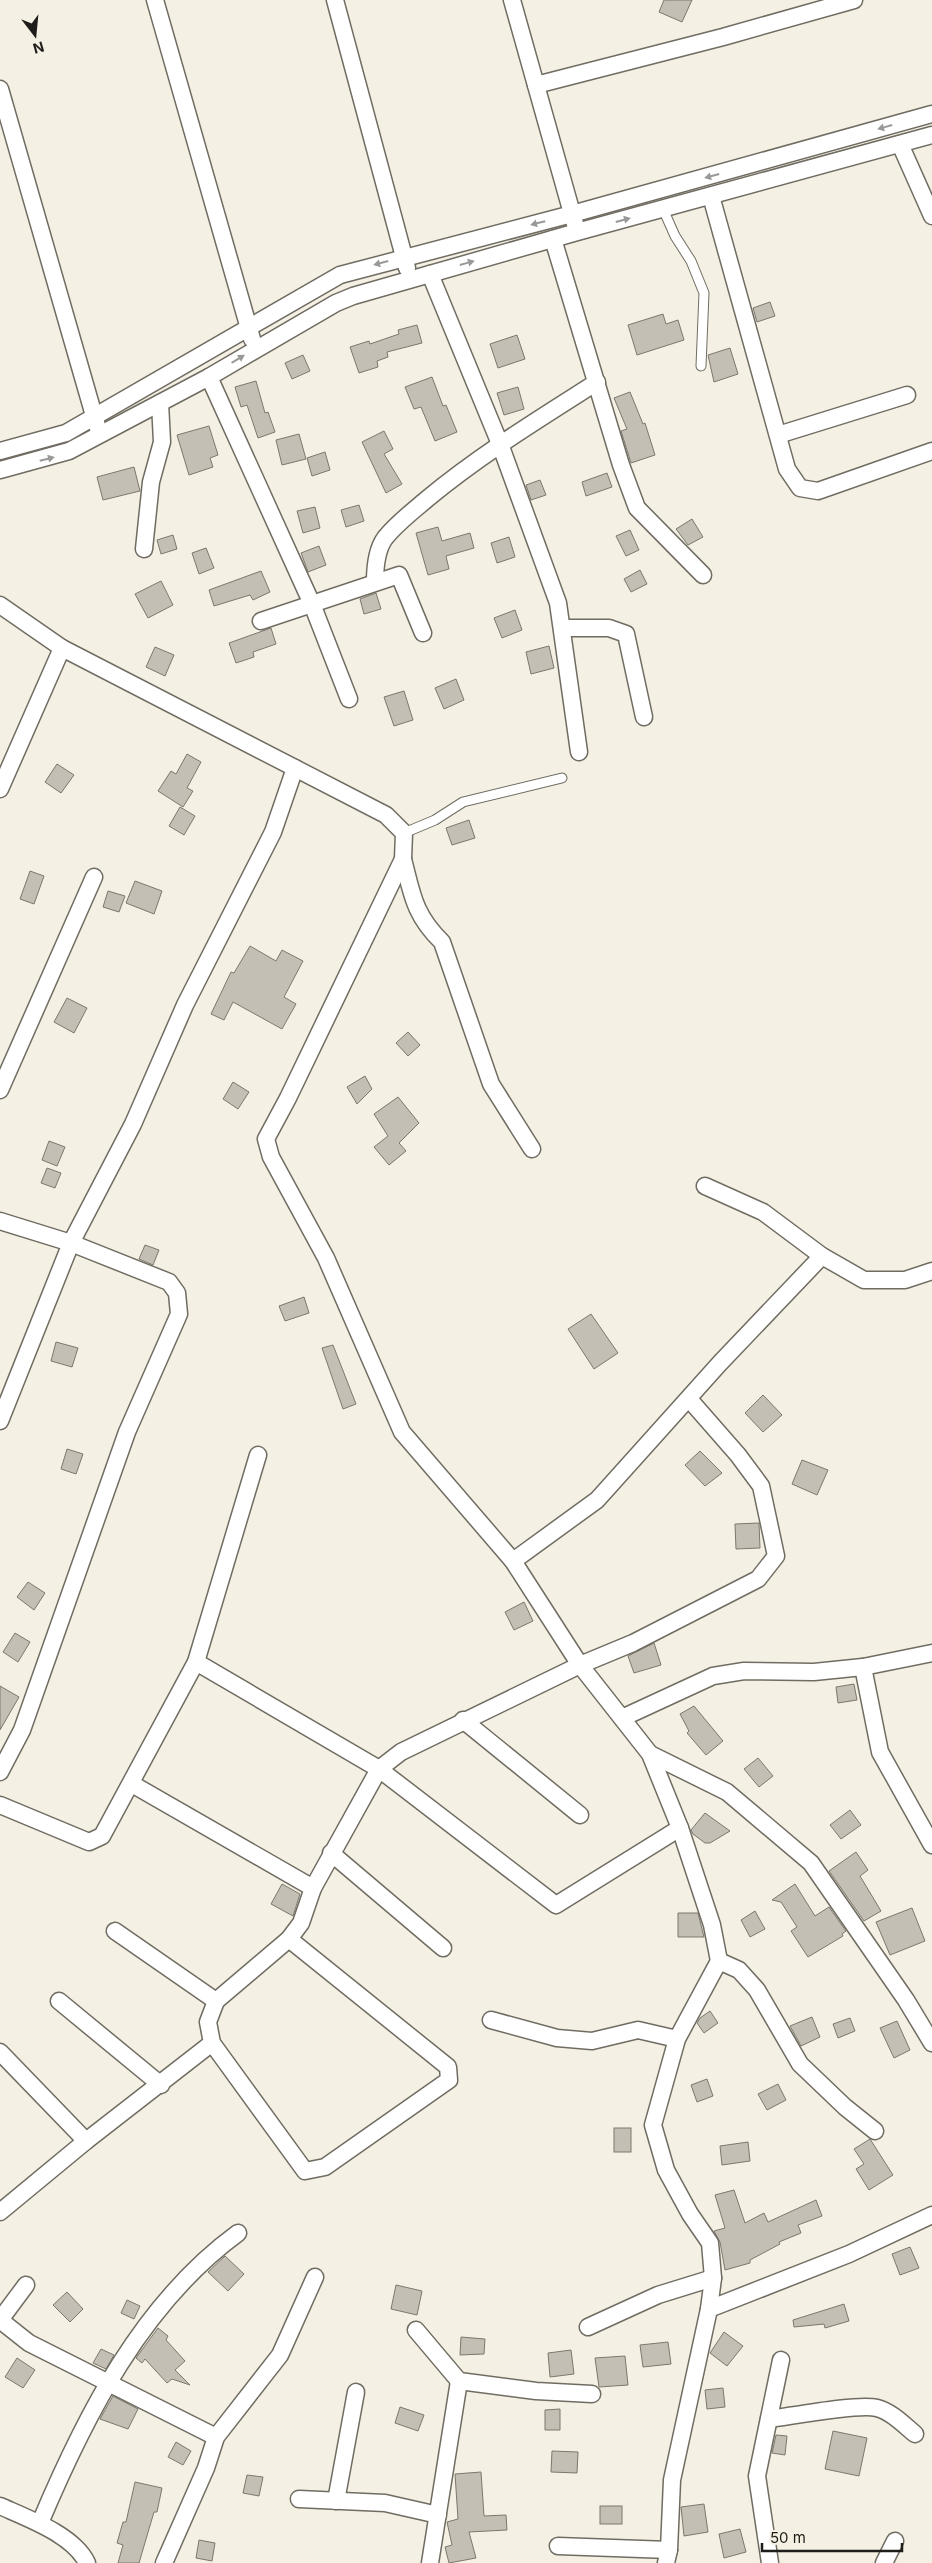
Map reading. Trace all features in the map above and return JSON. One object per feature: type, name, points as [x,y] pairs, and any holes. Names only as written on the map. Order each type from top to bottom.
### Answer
[{"type":"street","points":[[154,0],[255,348]]},
{"type":"street","points":[[335,0],[410,280]]},
{"type":"street","points":[[512,0],[577,232]]},
{"type":"street","points":[[536,85],[723,37],[854,0]]},
{"type":"street","points":[[0,89],[99,435]]},
{"type":"street","points":[[0,451],[66,433],[340,275],[572,214],[932,114]]},
{"type":"street","points":[[855,135],[862,154]]},
{"type":"street","points":[[0,470],[56,457],[160,403],[336,303],[552,239],[932,135]]},
{"type":"street","points":[[900,144],[932,216]]},
{"type":"street","points":[[736,169],[741,187]]},
{"type":"street","points":[[710,196],[787,469],[800,488],[818,491],[932,451]]},
{"type":"street","points":[[552,239],[597,382],[620,465],[637,508],[703,574]]},
{"type":"street","points":[[430,274],[500,444],[558,603],[579,752]]},
{"type":"street","points":[[209,376],[312,604],[349,699]]},
{"type":"street","points":[[376,582],[375,567],[384,539],[400,522],[452,478],[500,444],[597,382]]},
{"type":"street","points":[[778,434],[907,394]]},
{"type":"street","points":[[144,548],[151,482],[162,442],[160,403]]},
{"type":"street","points":[[261,622],[399,575],[423,633]]},
{"type":"street","points":[[0,605],[62,648],[386,815],[404,833],[403,859],[416,908],[426,926],[442,942],[491,1084],[532,1149]]},
{"type":"street","points":[[562,628],[608,628],[626,634],[644,716]]},
{"type":"street","points":[[0,790],[62,648]]},
{"type":"street","points":[[0,1421],[71,1243],[133,1124],[185,1005],[273,832],[295,768]]},
{"type":"street","points":[[403,859],[288,1098],[266,1138],[271,1157],[326,1258],[402,1432],[513,1561],[580,1665],[650,1754],[680,1828],[712,1925],[719,1961],[677,2039],[653,2125],[666,2170],[690,2214],[710,2243],[713,2278],[709,2309],[672,2480],[667,2556],[558,2546]]},
{"type":"street","points":[[0,1090],[94,877]]},
{"type":"street","points":[[705,1186],[763,1212],[822,1256],[864,1280],[905,1280],[932,1271]]},
{"type":"street","points":[[0,1221],[71,1243],[169,1282],[177,1294],[178,1314],[127,1432],[22,1730],[0,1772]]},
{"type":"street","points":[[513,1561],[597,1500],[688,1399],[822,1256]]},
{"type":"street","points":[[289,1939],[448,2067],[449,2080],[325,2167],[305,2171],[212,2043],[208,2022],[216,2001],[289,1939],[301,1924],[313,1888],[379,1769],[401,1752],[463,1720],[580,1665],[632,1643],[758,1579],[776,1556],[761,1486],[738,1455],[688,1399]]},
{"type":"street","points":[[0,1805],[89,1842],[102,1836],[132,1784],[196,1662],[258,1455]]},
{"type":"street","points":[[622,1718],[714,1676],[744,1670],[814,1672],[863,1667],[932,1653]]},
{"type":"street","points":[[196,1662],[379,1769],[556,1905],[680,1828]]},
{"type":"street","points":[[863,1667],[880,1752],[932,1845]]},
{"type":"street","points":[[463,1720],[580,1815]]},
{"type":"street","points":[[650,1754],[727,1792],[811,1864],[926,2019],[932,2042]]},
{"type":"street","points":[[132,1784],[313,1888]]},
{"type":"street","points":[[331,1853],[443,1948]]},
{"type":"street","points":[[116,1931],[216,2001]]},
{"type":"street","points":[[719,1961],[739,1970],[756,1990],[800,2064],[845,2107],[875,2131]]},
{"type":"street","points":[[59,2001],[161,2085]]},
{"type":"street","points":[[491,2020],[557,2038],[592,2041],[638,2030],[677,2039]]},
{"type":"street","points":[[0,2212],[86,2141],[161,2085],[212,2043]]},
{"type":"street","points":[[0,2052],[86,2141]]},
{"type":"street","points":[[709,2309],[849,2254],[932,2215]]},
{"type":"street","points":[[40,2523],[87,2419],[109,2382],[168,2299],[214,2250],[238,2233]]},
{"type":"street","points":[[164,2563],[206,2468],[216,2437],[280,2354],[315,2277]]},
{"type":"street","points":[[588,2327],[658,2296],[713,2278]]},
{"type":"street","points":[[26,2285],[0,2320],[29,2343],[216,2437]]},
{"type":"street","points":[[416,2330],[459,2381],[536,2391],[592,2394]]},
{"type":"street","points":[[770,2563],[758,2476],[781,2360]]},
{"type":"street","points":[[430,2563],[459,2381]]},
{"type":"street","points":[[336,2500],[356,2392]]},
{"type":"street","points":[[769,2419],[858,2408],[876,2408],[892,2415],[915,2434]]},
{"type":"street","points":[[299,2498],[385,2503],[438,2515]]},
{"type":"street","points":[[0,2506],[40,2523],[82,2551],[87,2563]]},
{"type":"street","points":[[884,2563],[895,2542]]},
{"type":"lane","points":[[663,209],[675,236],[691,261],[704,293],[701,366]]},
{"type":"lane","points":[[404,833],[435,820],[463,802],[562,778]]},
{"type":"building","points":[[664,0],[692,0],[682,22],[659,12]]},
{"type":"building","points":[[770,302],[775,316],[757,322],[753,308]]},
{"type":"building","points":[[663,314],[666,324],[678,320],[684,340],[637,355],[628,325]]},
{"type":"building","points":[[417,325],[422,343],[387,352],[388,357],[377,361],[378,367],[359,373],[350,347],[369,341],[370,344],[399,334],[398,330]]},
{"type":"building","points":[[517,335],[525,359],[498,368],[490,344]]},
{"type":"building","points":[[730,348],[738,374],[714,382],[708,355]]},
{"type":"building","points":[[303,355],[310,371],[292,379],[285,363]]},
{"type":"building","points":[[432,377],[443,406],[446,405],[457,432],[435,441],[421,407],[414,409],[405,387]]},
{"type":"building","points":[[256,381],[265,413],[268,412],[275,432],[258,438],[247,405],[241,407],[235,387]]},
{"type":"building","points":[[518,387],[524,409],[504,415],[497,393]]},
{"type":"building","points":[[630,392],[643,424],[645,423],[655,455],[631,463],[621,431],[627,429],[614,398]]},
{"type":"building","points":[[209,426],[218,455],[210,458],[213,467],[189,475],[177,435]]},
{"type":"building","points":[[384,431],[393,449],[384,454],[402,484],[386,493],[362,442]]},
{"type":"building","points":[[299,434],[306,459],[282,465],[276,440]]},
{"type":"building","points":[[325,452],[330,470],[312,476],[307,458]]},
{"type":"building","points":[[134,467],[140,491],[103,500],[97,477]]},
{"type":"building","points":[[607,473],[612,487],[586,496],[582,482]]},
{"type":"building","points":[[540,480],[546,495],[531,500],[526,485]]},
{"type":"building","points":[[359,505],[364,521],[346,527],[341,510]]},
{"type":"building","points":[[315,507],[320,528],[303,533],[297,511]]},
{"type":"building","points":[[692,519],[703,537],[688,545],[676,529]]},
{"type":"building","points":[[438,527],[442,541],[470,533],[474,548],[446,556],[449,569],[428,575],[416,533]]},
{"type":"building","points":[[630,530],[639,550],[626,556],[616,536]]},
{"type":"building","points":[[173,535],[177,549],[161,554],[157,540]]},
{"type":"building","points":[[509,537],[515,557],[497,563],[491,543]]},
{"type":"building","points":[[319,546],[326,565],[308,572],[301,553]]},
{"type":"building","points":[[206,548],[214,568],[199,574],[192,553]]},
{"type":"building","points":[[640,570],[647,584],[631,592],[624,579]]},
{"type":"building","points":[[261,571],[270,592],[253,600],[250,595],[214,606],[209,590]]},
{"type":"building","points":[[161,581],[173,605],[148,618],[135,594]]},
{"type":"building","points":[[376,593],[381,609],[364,614],[360,599]]},
{"type":"building","points":[[515,610],[522,630],[502,638],[494,618]]},
{"type":"building","points":[[271,628],[276,644],[253,652],[254,657],[236,663],[229,643]]},
{"type":"building","points":[[549,646],[554,668],[531,674],[526,652]]},
{"type":"building","points":[[155,647],[174,655],[165,676],[146,667]]},
{"type":"building","points":[[456,679],[464,700],[444,709],[435,688]]},
{"type":"building","points":[[404,691],[413,720],[394,726],[384,697]]},
{"type":"building","points":[[187,754],[201,762],[187,788],[193,791],[183,807],[158,791],[171,771],[176,774]]},
{"type":"building","points":[[57,764],[74,775],[61,793],[45,782]]},
{"type":"building","points":[[180,807],[195,816],[184,835],[169,826]]},
{"type":"building","points":[[469,820],[475,838],[452,845],[446,828]]},
{"type":"building","points":[[30,871],[44,876],[34,904],[20,899]]},
{"type":"building","points":[[135,881],[162,891],[154,914],[126,903]]},
{"type":"building","points":[[108,891],[125,896],[119,912],[103,907]]},
{"type":"building","points":[[250,946],[276,961],[282,950],[303,961],[284,997],[296,1004],[282,1029],[233,1002],[224,1020],[211,1014],[231,972],[234,973]]},
{"type":"building","points":[[67,998],[87,1008],[74,1033],[54,1022]]},
{"type":"building","points":[[408,1032],[420,1045],[408,1056],[396,1043]]},
{"type":"building","points":[[365,1076],[372,1089],[357,1104],[347,1087]]},
{"type":"building","points":[[233,1082],[249,1092],[238,1109],[223,1099]]},
{"type":"building","points":[[398,1097],[419,1123],[399,1143],[406,1151],[389,1165],[374,1147],[388,1136],[374,1114]]},
{"type":"building","points":[[49,1141],[65,1147],[57,1166],[42,1160]]},
{"type":"building","points":[[47,1168],[61,1173],[55,1188],[41,1183]]},
{"type":"building","points":[[145,1245],[159,1250],[153,1265],[139,1259]]},
{"type":"building","points":[[304,1297],[309,1313],[285,1321],[279,1306]]},
{"type":"building","points":[[591,1314],[618,1353],[594,1369],[568,1329]]},
{"type":"building","points":[[56,1342],[78,1348],[72,1367],[51,1361]]},
{"type":"building","points":[[333,1345],[356,1404],[343,1409],[322,1348]]},
{"type":"building","points":[[763,1395],[782,1415],[763,1432],[745,1413]]},
{"type":"building","points":[[67,1449],[83,1454],[76,1474],[61,1469]]},
{"type":"building","points":[[700,1451],[722,1473],[705,1486],[685,1465]]},
{"type":"building","points":[[802,1460],[828,1470],[817,1495],[792,1484]]},
{"type":"building","points":[[759,1523],[760,1548],[736,1549],[735,1524]]},
{"type":"building","points":[[28,1582],[45,1593],[34,1610],[17,1597]]},
{"type":"building","points":[[524,1602],[533,1621],[514,1630],[505,1612]]},
{"type":"building","points":[[15,1633],[30,1642],[18,1662],[3,1652]]},
{"type":"building","points":[[654,1643],[661,1665],[634,1673],[628,1656]]},
{"type":"building","points":[[854,1684],[857,1700],[838,1703],[836,1687]]},
{"type":"building","points":[[0,1686],[19,1697],[0,1730]]},
{"type":"building","points":[[694,1706],[723,1741],[706,1755],[687,1733],[689,1731],[680,1714]]},
{"type":"building","points":[[758,1758],[773,1776],[759,1787],[744,1769]]},
{"type":"building","points":[[850,1810],[861,1825],[841,1839],[830,1825]]},
{"type":"building","points":[[705,1813],[730,1831],[710,1843],[705,1843],[693,1834],[691,1830]]},
{"type":"building","points":[[856,1852],[868,1870],[860,1876],[881,1911],[864,1921],[829,1871]]},
{"type":"building","points":[[282,1884],[300,1894],[293,1916],[271,1904]]},
{"type":"building","points":[[795,1884],[815,1916],[829,1907],[846,1931],[842,1934],[843,1936],[808,1957],[791,1931],[797,1927],[781,1902],[772,1900]]},
{"type":"building","points":[[912,1908],[925,1941],[890,1955],[876,1922]]},
{"type":"building","points":[[755,1911],[765,1929],[750,1937],[741,1920]]},
{"type":"building","points":[[678,1913],[698,1913],[704,1937],[678,1937]]},
{"type":"building","points":[[710,2011],[718,2023],[704,2033],[697,2023],[700,2018]]},
{"type":"building","points":[[812,2017],[820,2037],[801,2046],[790,2026]]},
{"type":"building","points":[[850,2018],[855,2031],[838,2038],[833,2024]]},
{"type":"building","points":[[897,2021],[910,2050],[894,2058],[880,2028]]},
{"type":"building","points":[[707,2079],[713,2096],[697,2102],[691,2085]]},
{"type":"building","points":[[778,2084],[786,2100],[767,2110],[758,2094]]},
{"type":"building","points":[[614,2128],[631,2128],[631,2152],[614,2152]]},
{"type":"building","points":[[870,2139],[893,2175],[869,2190],[856,2169],[864,2164],[854,2149]]},
{"type":"building","points":[[748,2142],[750,2161],[722,2165],[720,2146]]},
{"type":"building","points":[[734,2190],[745,2223],[764,2213],[768,2222],[816,2200],[822,2216],[798,2225],[801,2233],[779,2242],[780,2244],[750,2260],[750,2263],[725,2270],[720,2242],[714,2231],[725,2228],[715,2195]]},
{"type":"building","points":[[910,2247],[919,2268],[900,2275],[892,2254]]},
{"type":"building","points":[[225,2256],[244,2274],[228,2291],[208,2272]]},
{"type":"building","points":[[396,2285],[422,2291],[417,2315],[391,2309]]},
{"type":"building","points":[[67,2292],[83,2309],[70,2322],[53,2305]]},
{"type":"building","points":[[127,2300],[140,2306],[134,2319],[121,2313]]},
{"type":"building","points":[[844,2304],[849,2321],[825,2328],[824,2324],[794,2327],[793,2320]]},
{"type":"building","points":[[158,2328],[168,2336],[166,2340],[185,2361],[175,2370],[190,2385],[172,2379],[167,2383],[145,2359],[142,2363],[136,2358]]},
{"type":"building","points":[[724,2332],[743,2346],[727,2366],[710,2353]]},
{"type":"building","points":[[461,2337],[485,2339],[484,2354],[460,2355]]},
{"type":"building","points":[[668,2342],[671,2364],[643,2367],[640,2345]]},
{"type":"building","points":[[101,2349],[114,2355],[106,2369],[93,2363]]},
{"type":"building","points":[[571,2350],[574,2374],[550,2377],[548,2353]]},
{"type":"building","points":[[625,2356],[628,2385],[599,2387],[595,2358]]},
{"type":"building","points":[[17,2358],[35,2370],[23,2388],[5,2377]]},
{"type":"building","points":[[723,2388],[725,2407],[707,2409],[705,2390]]},
{"type":"building","points":[[113,2396],[138,2409],[128,2429],[100,2419]]},
{"type":"building","points":[[400,2407],[424,2415],[418,2431],[395,2423]]},
{"type":"building","points":[[560,2409],[560,2430],[545,2430],[545,2410]]},
{"type":"building","points":[[833,2431],[867,2438],[859,2476],[825,2469]]},
{"type":"building","points":[[776,2435],[787,2436],[785,2455],[772,2453]]},
{"type":"building","points":[[176,2442],[191,2451],[183,2465],[168,2457]]},
{"type":"building","points":[[552,2451],[578,2452],[577,2473],[551,2472]]},
{"type":"building","points":[[481,2472],[484,2516],[506,2515],[507,2530],[469,2532],[476,2558],[449,2563],[445,2547],[452,2545],[447,2522],[458,2519],[455,2474]]},
{"type":"building","points":[[247,2475],[263,2477],[259,2496],[243,2493]]},
{"type":"building","points":[[135,2482],[162,2488],[157,2512],[154,2512],[139,2563],[118,2563],[123,2545],[117,2543],[123,2522],[126,2522]]},
{"type":"building","points":[[704,2504],[708,2532],[684,2536],[681,2507]]},
{"type":"building","points":[[600,2506],[622,2506],[622,2524],[600,2524]]},
{"type":"building","points":[[740,2529],[746,2552],[724,2558],[719,2534]]},
{"type":"building","points":[[199,2540],[215,2543],[212,2561],[196,2558]]}]
